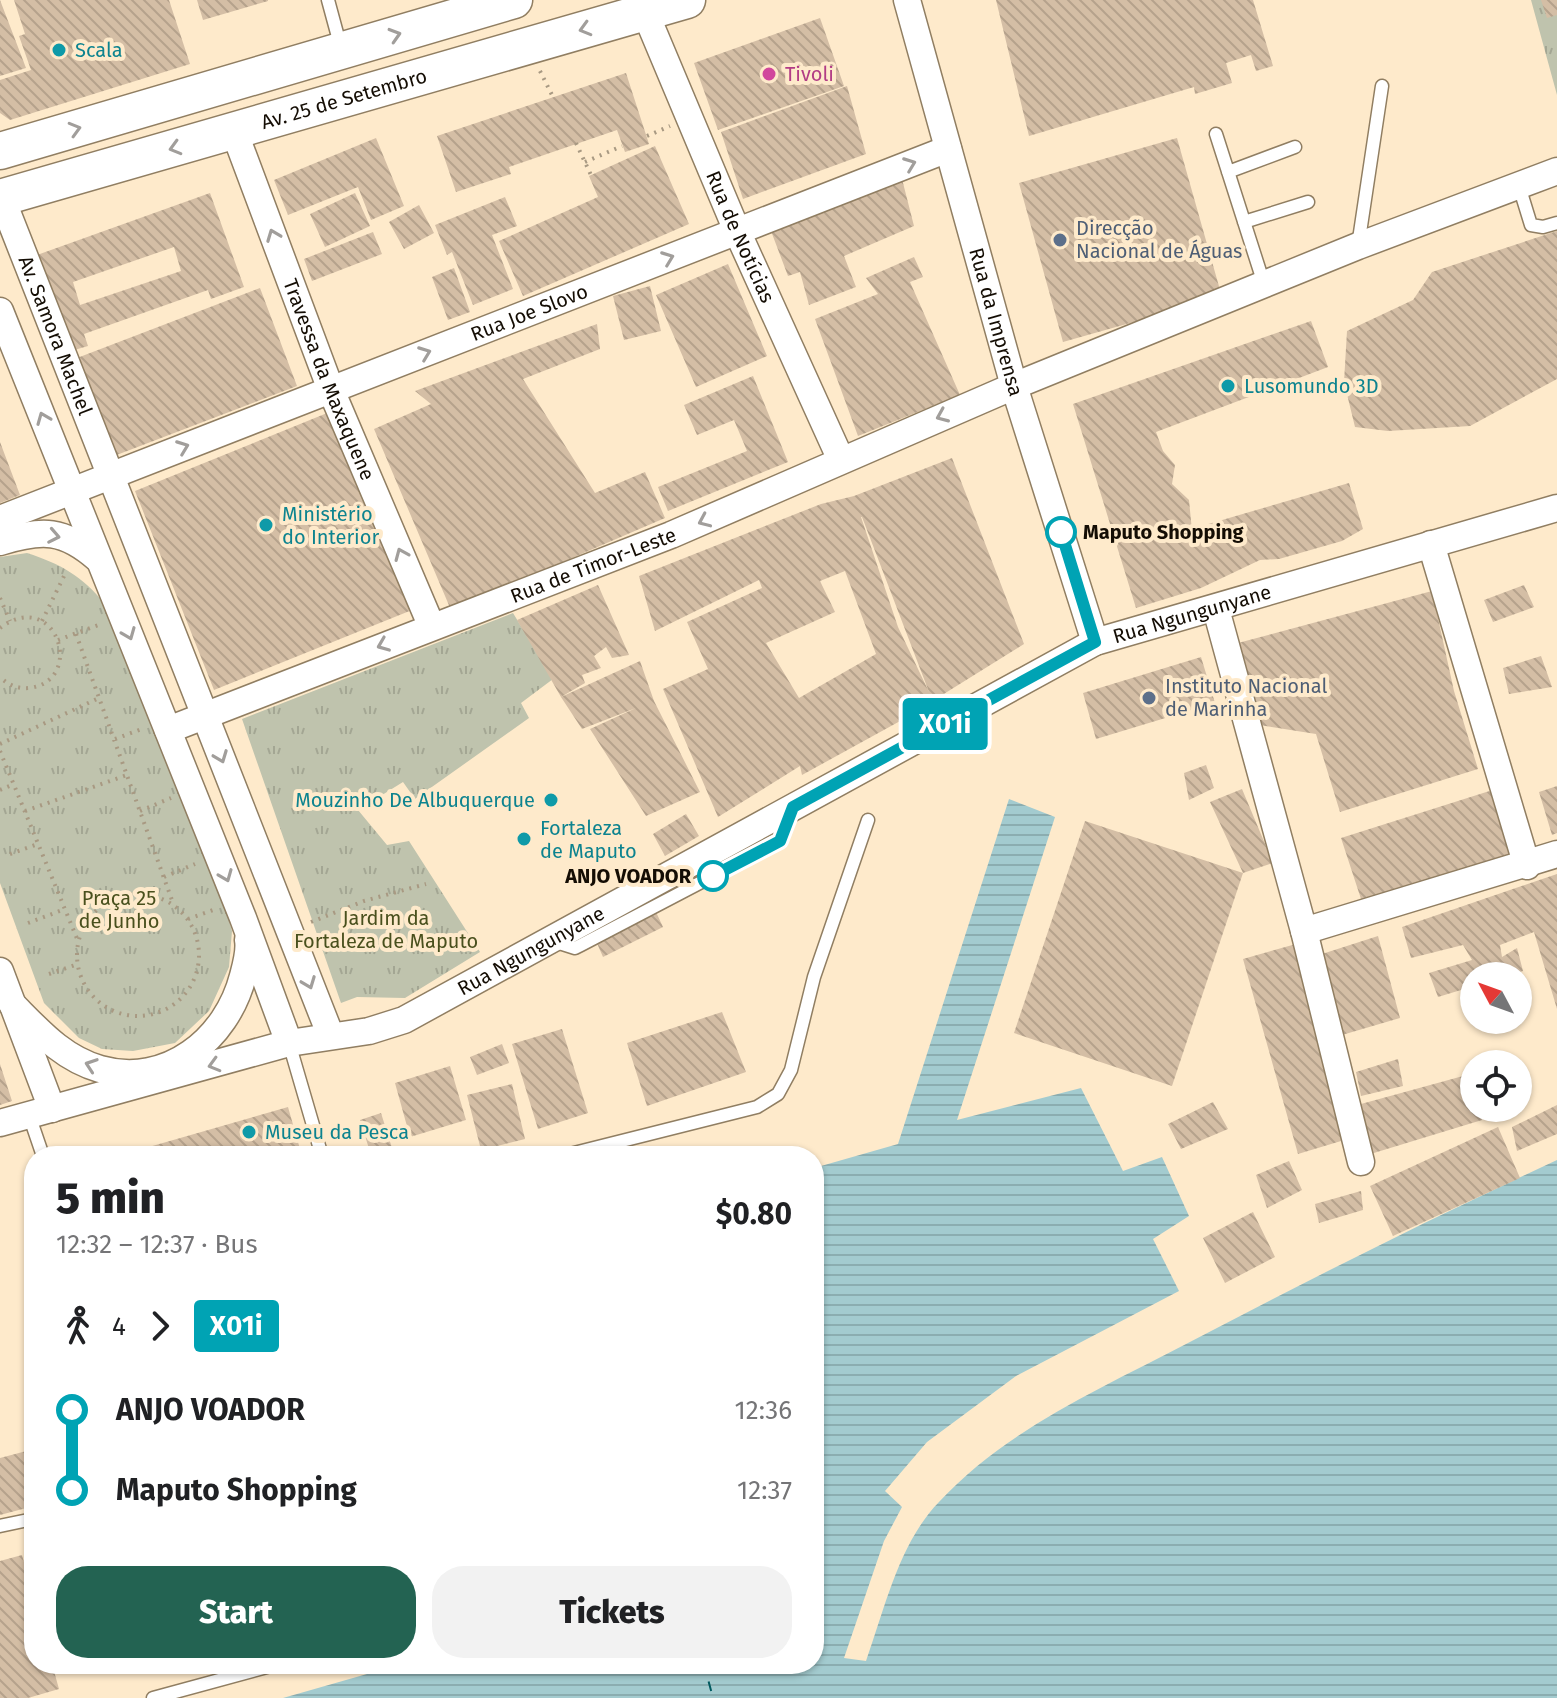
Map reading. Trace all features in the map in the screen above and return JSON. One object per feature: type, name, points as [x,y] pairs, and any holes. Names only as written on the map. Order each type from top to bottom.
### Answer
[{"type":"main road","points":[[0,151],[514,0]]},
{"type":"main road","name":"Av. 25 de Setembro","points":[[0,197],[687,0]]},
{"type":"street","name":"Rua da Imprensa","points":[[907,0],[1014,386],[1095,642]]},
{"type":"street","name":"Rua de Notícias","points":[[645,12],[737,231],[841,460]]},
{"type":"street","name":"Travessa da Maxaquene","points":[[234,131],[331,390],[431,625]]},
{"type":"street","name":"Rua Joe Slovo","points":[[110,476],[948,149]]},
{"type":"street","name":"Rua de Timor-Leste","points":[[160,728],[204,715],[671,535],[1014,386],[1358,246],[1557,171]]},
{"type":"street","name":"Av. Samora Machel","points":[[0,197],[330,1034]]},
{"type":"street","name":"Av. Samora Machel","points":[[0,311],[72,490]]},
{"type":"street","points":[[0,519],[110,476]]},
{"type":"street","points":[[0,1123],[289,1043],[232,912],[217,854],[160,728],[72,490]]},
{"type":"street","name":"Rua Ngungunyane","points":[[289,1043],[330,1034],[369,1031],[404,1020],[1095,642],[1557,508]]},
{"type":"street","points":[[0,542],[49,532],[79,542],[100,562]]},
{"type":"street","points":[[1431,544],[1527,866]]},
{"type":"street","points":[[1216,609],[1304,931],[1361,1162]]},
{"type":"street","points":[[1304,931],[1527,866],[1557,854]]},
{"type":"street","points":[[12,1004],[70,1058],[101,1069],[131,1074],[167,1068],[207,1041],[231,1014],[249,946],[232,912]]},
{"type":"street","points":[[0,971],[12,1004],[40,1112]]},
{"type":"lane","points":[[328,0],[342,51]]},
{"type":"lane","points":[[1358,246],[1382,86]]},
{"type":"lane","points":[[1216,134],[1264,284]]},
{"type":"lane","points":[[1228,172],[1295,147]]},
{"type":"lane","points":[[1519,186],[1531,225],[1543,227],[1557,223]]},
{"type":"lane","points":[[1244,222],[1308,202]]},
{"type":"lane","points":[[602,1146],[757,1107],[778,1094],[791,1070],[814,977],[868,820]]},
{"type":"lane","points":[[289,1043],[319,1146]]},
{"type":"lane","points":[[40,1112],[42,1146]]},
{"type":"lane","points":[[0,1526],[24,1521]]},
{"type":"lane","points":[[153,1698],[241,1674]]},
{"type":"path","points":[[576,143],[591,175]]},
{"type":"path","points":[[585,162],[622,146]]},
{"type":"path","points":[[42,621],[66,572]]},
{"type":"path","points":[[0,598],[10,621]]},
{"type":"path","points":[[0,628],[10,621],[32,618],[42,621],[58,640],[60,660],[49,679],[27,688],[15,687],[0,677]]},
{"type":"path","points":[[58,640],[107,621]]},
{"type":"path","points":[[76,634],[174,905]]},
{"type":"path","points":[[0,744],[99,698]]},
{"type":"path","points":[[115,739],[160,728]]},
{"type":"path","points":[[0,751],[78,943],[78,964],[84,983],[105,1006],[134,1016],[155,1014],[173,1006],[187,992],[196,975],[200,956],[197,937],[188,919],[174,905],[157,897],[138,894],[118,897],[100,907],[86,923],[78,943]]},
{"type":"path","points":[[25,811],[127,775]]},
{"type":"path","points":[[0,790],[14,784]]},
{"type":"path","points":[[140,811],[177,796]]},
{"type":"path","points":[[10,854],[38,844]]},
{"type":"path","points":[[164,877],[217,854]]},
{"type":"path","points":[[289,931],[364,901],[426,884]]},
{"type":"path","points":[[28,923],[65,909]]},
{"type":"path","points":[[188,919],[232,912]]},
{"type":"path","points":[[49,974],[78,964]]},
{"type":"green space","points":[[1531,0],[1557,0],[1557,95]]},
{"type":"green space","name":"Praça 25 de Junho","points":[[27,553],[70,572],[105,604],[219,885],[232,931],[229,967],[209,1011],[175,1043],[133,1051],[102,1049],[79,1038],[44,1003],[0,883],[0,557]]},
{"type":"green space","name":"Jardim da Fortaleza de Maputo","points":[[513,613],[553,679],[521,703],[529,718],[415,799],[403,782],[358,810],[387,845],[409,841],[480,952],[405,998],[357,997],[341,1003],[242,719]]},
{"type":"water","points":[[1009,799],[1055,817],[957,1120],[1081,1088],[1123,1171],[1162,1157],[1189,1216],[1153,1239],[1179,1291],[1016,1376],[927,1442],[885,1491],[902,1507],[884,1541],[844,1658],[866,1661],[903,1556],[925,1518],[966,1476],[1024,1432],[1122,1377],[1371,1249],[1557,1160],[1557,1698],[283,1698],[367,1674],[824,1674],[824,1165],[898,1144]]},
{"type":"building","points":[[0,0],[26,68],[0,76]]},
{"type":"building","points":[[14,0],[169,0],[190,64],[10,120],[0,113],[0,80],[31,70],[19,36],[25,34]]},
{"type":"building","points":[[197,0],[268,0],[268,1],[203,20]]},
{"type":"building","points":[[996,0],[1253,0],[1273,66],[1256,71],[1251,55],[1226,63],[1232,83],[1195,94],[1194,87],[1029,136]]},
{"type":"building","points":[[1541,0],[1557,0],[1557,15],[1547,18]]},
{"type":"building","name":"Tivoli","points":[[820,18],[844,86],[718,130],[694,63]]},
{"type":"building","points":[[626,73],[649,144],[625,152],[617,130],[509,167],[511,174],[456,192],[437,136]]},
{"type":"building","points":[[847,86],[866,154],[743,199],[721,132]]},
{"type":"building","points":[[376,138],[404,206],[371,220],[358,187],[288,215],[274,180]]},
{"type":"building","name":"Direcção Nacional de Águas","points":[[1177,138],[1222,297],[1063,342],[1019,183]]},
{"type":"building","points":[[655,146],[689,224],[523,296],[499,241],[598,197],[589,176]]},
{"type":"building","points":[[902,179],[914,226],[844,256],[856,287],[809,305],[800,272],[788,276],[771,231]]},
{"type":"building","points":[[210,193],[244,287],[211,299],[208,290],[84,334],[88,346],[71,351],[37,255]],"holes":[[[174,247],[181,271],[80,305],[73,282]]]},
{"type":"building","points":[[355,193],[370,226],[325,247],[310,214]]},
{"type":"building","points":[[505,197],[517,226],[492,235],[513,289],[473,305],[452,252],[447,255],[435,225]]},
{"type":"building","points":[[419,205],[434,233],[404,249],[389,222]]},
{"type":"building","points":[[1557,231],[1557,379],[1470,426],[1388,431],[1355,427],[1344,382],[1347,331],[1413,300],[1432,272]]},
{"type":"building","points":[[373,232],[382,254],[312,281],[304,259]]},
{"type":"building","points":[[914,257],[923,277],[910,282],[960,395],[858,436],[815,319],[878,294],[866,278]]},
{"type":"building","points":[[728,264],[767,356],[696,387],[656,295]]},
{"type":"building","points":[[454,268],[470,312],[448,320],[432,277]]},
{"type":"building","points":[[650,286],[661,331],[624,340],[613,296]]},
{"type":"building","points":[[260,288],[297,386],[114,456],[77,358]]},
{"type":"building","points":[[1311,321],[1328,367],[1156,432],[1163,451],[1175,465],[1172,484],[1189,500],[1193,541],[1205,525],[1349,483],[1363,529],[1342,541],[1279,559],[1260,560],[1201,588],[1136,608],[1073,404]]},
{"type":"building","points":[[597,324],[600,349],[523,379],[595,493],[645,472],[665,518],[451,610],[374,429],[431,404],[415,391]]},
{"type":"building","points":[[753,376],[788,462],[668,511],[658,487],[747,451],[734,420],[697,435],[684,405]]},
{"type":"building","name":"Ministério do Interior","points":[[337,409],[417,608],[214,690],[135,491]]},
{"type":"building","points":[[0,442],[20,495],[0,503]]},
{"type":"building","points":[[952,458],[1024,644],[902,720],[802,775],[800,766],[718,817],[663,689],[708,669],[687,622],[762,588],[759,580],[655,631],[639,576],[821,504],[854,496]],"holes":[[[862,517],[929,692],[898,627]],[[845,571],[876,654],[799,698],[766,643],[835,612],[820,581]]]},
{"type":"building","points":[[598,585],[629,655],[612,658],[606,647],[594,656],[601,668],[582,675],[585,683],[561,697],[517,620]]},
{"type":"building","points":[[1524,585],[1534,607],[1493,622],[1484,600]]},
{"type":"building","points":[[1432,591],[1454,691],[1478,769],[1340,812],[1316,734],[1259,725],[1238,643]]},
{"type":"building","points":[[1541,656],[1552,687],[1509,694],[1503,668]]},
{"type":"building","name":"Instituto Nacional de Marinha","points":[[1201,657],[1215,703],[1096,739],[1083,693]]},
{"type":"building","points":[[640,661],[654,701],[700,792],[646,816],[590,729],[636,708],[582,729],[561,697]]},
{"type":"building","points":[[1206,765],[1214,788],[1189,800],[1184,773]]},
{"type":"building","points":[[1557,786],[1557,833],[1552,835],[1539,792]]},
{"type":"building","points":[[1499,788],[1520,855],[1362,902],[1341,838]]},
{"type":"building","points":[[1242,789],[1273,863],[1243,873],[1210,802]]},
{"type":"building","points":[[686,814],[699,836],[665,856],[653,834]]},
{"type":"building","points":[[1085,821],[1243,873],[1172,1086],[1014,1033]]},
{"type":"building","points":[[1557,874],[1557,1009],[1534,932],[1500,945],[1502,957],[1517,948],[1521,962],[1465,962],[1472,960],[1463,945],[1411,958],[1402,927]]},
{"type":"building","points":[[656,912],[663,927],[603,957],[596,941]]},
{"type":"building","points":[[1378,936],[1400,1018],[1342,1035],[1322,954]]},
{"type":"building","points":[[1296,944],[1351,1138],[1298,1154],[1243,959]]},
{"type":"building","points":[[1460,964],[1460,990],[1438,997],[1429,973]]},
{"type":"building","points":[[722,1012],[746,1072],[647,1106],[627,1043]]},
{"type":"building","points":[[562,1029],[588,1113],[538,1129],[512,1044]]},
{"type":"building","points":[[502,1044],[509,1063],[477,1075],[470,1057]]},
{"type":"building","points":[[1398,1059],[1403,1086],[1361,1096],[1356,1072]]},
{"type":"building","points":[[0,1064],[12,1101],[0,1105]]},
{"type":"building","points":[[450,1066],[466,1120],[410,1137],[395,1083]]},
{"type":"building","points":[[1460,1077],[1460,1122],[1475,1122],[1364,1156],[1361,1104]]},
{"type":"building","points":[[512,1084],[525,1139],[497,1146],[480,1146],[467,1095]]},
{"type":"building","points":[[1213,1102],[1228,1129],[1181,1149],[1168,1124]]},
{"type":"building","points":[[1557,1105],[1557,1134],[1517,1151],[1512,1127],[1532,1122],[1532,1117]]},
{"type":"building","name":"Museu da Pesca","points":[[288,1107],[299,1146],[152,1146]]},
{"type":"building","points":[[381,1113],[391,1146],[368,1146],[360,1120]]},
{"type":"building","points":[[1498,1127],[1520,1178],[1393,1236],[1370,1186]]},
{"type":"building","points":[[1289,1161],[1302,1190],[1267,1208],[1256,1175]]},
{"type":"building","points":[[1361,1191],[1363,1210],[1319,1223],[1315,1204]]},
{"type":"building","points":[[1253,1212],[1275,1257],[1225,1283],[1203,1238]]},
{"type":"building","points":[[24,1452],[24,1509],[0,1515],[0,1458]]},
{"type":"building","points":[[22,1555],[24,1562],[24,1674],[55,1674],[59,1689],[28,1698],[0,1698],[0,1561]]},
{"type":"ferry route","points":[[707,1674],[713,1698]]},
{"type":"bus line","name":"X01i","points":[[713,876],[780,841],[793,807],[1095,642],[1061,532]]},
{"type":"place","name":"Scala","points":[[59,50]]},
{"type":"place","name":"Tivoli","points":[[769,74]]},
{"type":"place","name":"Direcção Nacional de Águas","points":[[1060,240]]},
{"type":"place","name":"Lusomundo 3D","points":[[1228,386]]},
{"type":"place","name":"Ministério do Interior","points":[[266,525]]},
{"type":"place","name":"Maputo Shopping","points":[[1061,532]]},
{"type":"place","name":"Instituto Nacional de Marinha","points":[[1149,698]]},
{"type":"place","name":"Mouzinho De Albuquerque","points":[[551,800]]},
{"type":"place","name":"Fortaleza de Maputo","points":[[524,839]]},
{"type":"place","name":"ANJO VOADOR","points":[[713,876]]},
{"type":"place","name":"Museu da Pesca","points":[[249,1132]]}]
